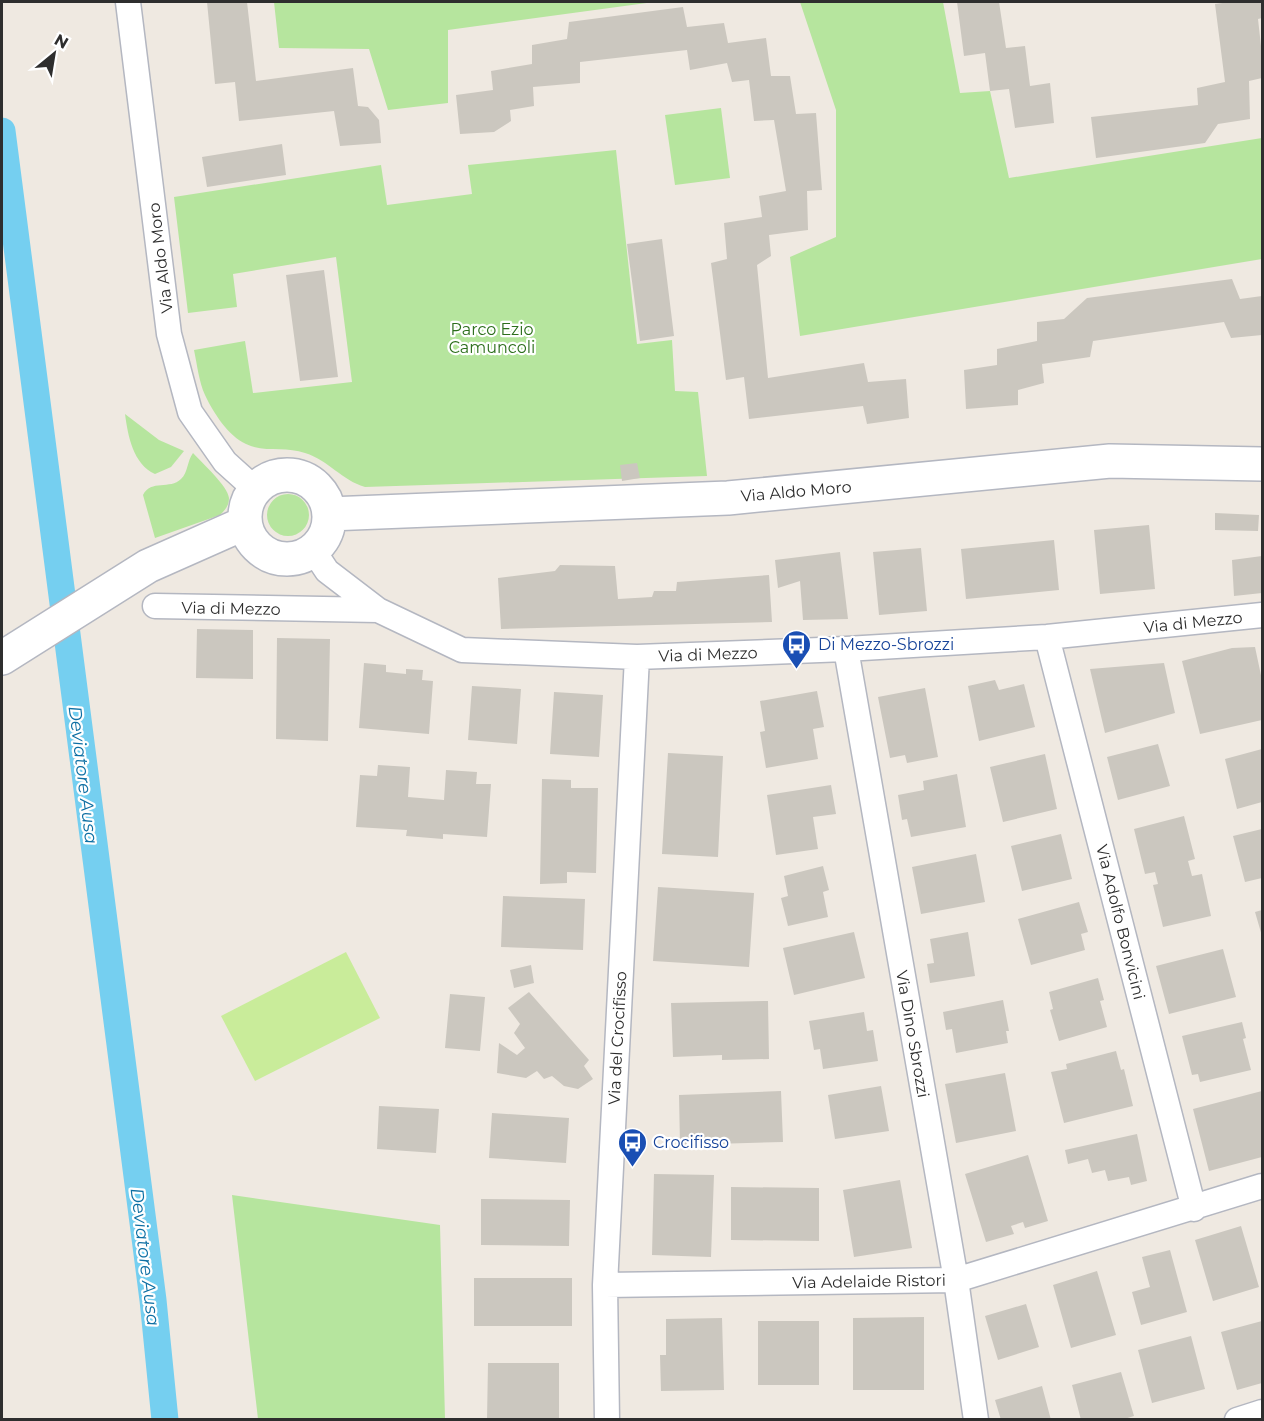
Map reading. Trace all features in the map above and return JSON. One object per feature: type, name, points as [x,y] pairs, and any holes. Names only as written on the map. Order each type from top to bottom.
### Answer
[{"type":"street","name":"Via Aldo Moro","points":[[128,2],[169,334],[190,412],[225,462],[255,489]]},
{"type":"street","name":"Via Aldo Moro","points":[[329,514],[728,498],[1110,461],[1263,464]]},
{"type":"street","points":[[280,475],[294,475],[307,480],[326,500],[329,514],[328,528],[322,541],[313,550],[290,559],[265,553],[249,535],[245,523],[247,505],[255,489],[266,480],[280,475]]},
{"type":"street","points":[[2,658],[148,566],[245,523]]},
{"type":"street","name":"Via di Mezzo","points":[[313,550],[327,571],[378,610],[462,650],[637,657],[846,649],[1047,637],[1263,615]]},
{"type":"street","name":"Via di Mezzo","points":[[155,606],[378,610]]},
{"type":"street","name":"Via Adolfo Bonvicini","points":[[1047,637],[1194,1209]]},
{"type":"street","name":"Via Dino Sbrozzi","points":[[846,649],[956,1280],[976,1419]]},
{"type":"street","name":"Via del Crocifisso","points":[[607,1419],[605,1285],[637,657]]},
{"type":"street","name":"Via Adelaide Ristori","points":[[605,1285],[956,1280],[1263,1186]]},
{"type":"street","points":[[1237,1419],[1263,1412]]},
{"type":"green space","points":[[274,2],[654,2],[448,30],[448,103],[388,110],[369,49],[279,48]]},
{"type":"green space","points":[[800,2],[943,2],[960,93],[990,91],[1009,178],[1262,138],[1262,259],[800,336],[790,257],[836,237],[836,110]]},
{"type":"green space","points":[[721,108],[730,178],[675,185],[665,115]]},
{"type":"green space","name":"Parco Ezio Camuncoli","points":[[616,150],[637,344],[672,340],[675,391],[698,392],[707,476],[365,487],[349,480],[314,456],[298,451],[260,448],[246,444],[227,429],[208,402],[194,350],[245,341],[253,393],[352,382],[336,257],[233,274],[237,307],[188,313],[174,197],[381,165],[387,205],[472,194],[468,165]]},
{"type":"green space","points":[[125,414],[159,440],[184,451],[171,467],[155,474],[141,464],[130,440]]},
{"type":"green space","points":[[193,453],[228,493],[227,506],[220,515],[155,538],[143,495],[151,487],[172,484],[181,479]]},
{"type":"green space","points":[[288,494],[303,500],[309,515],[303,530],[288,536],[273,530],[267,515],[273,500]]},
{"type":"green space","points":[[346,952],[380,1018],[255,1081],[221,1016]]},
{"type":"green space","points":[[232,1195],[440,1225],[445,1419],[258,1419]]},
{"type":"building","points":[[207,2],[247,2],[256,81],[353,68],[358,106],[368,107],[379,120],[381,143],[340,146],[334,111],[239,121],[235,82],[215,84]]},
{"type":"building","points":[[957,2],[999,2],[1006,48],[1025,46],[1030,86],[1050,83],[1054,123],[1015,128],[1009,89],[990,91],[985,53],[964,56]]},
{"type":"building","points":[[1262,2],[1262,18],[1258,19],[1262,78],[1249,81],[1250,119],[1218,124],[1205,143],[1096,158],[1091,117],[1198,105],[1197,88],[1225,82],[1215,4]]},
{"type":"building","points":[[683,7],[687,27],[724,23],[728,43],[766,38],[771,76],[790,76],[796,114],[816,113],[822,190],[807,191],[808,230],[769,235],[771,256],[757,265],[768,378],[864,363],[868,382],[906,379],[909,418],[867,424],[863,406],[749,419],[744,377],[726,380],[711,263],[727,259],[724,223],[762,217],[759,196],[786,191],[774,120],[754,121],[749,80],[732,82],[727,63],[690,70],[687,50],[580,62],[580,83],[533,87],[534,106],[510,110],[511,121],[494,132],[460,134],[456,95],[493,90],[491,71],[532,64],[532,45],[567,39],[569,22]]},
{"type":"building","points":[[282,144],[286,175],[207,187],[202,157]]},
{"type":"building","points":[[662,239],[674,336],[640,341],[627,244]]},
{"type":"building","points":[[324,270],[338,377],[300,381],[286,275]]},
{"type":"building","points":[[1232,279],[1240,299],[1262,296],[1262,335],[1231,338],[1224,322],[1093,341],[1090,357],[1042,364],[1044,383],[1018,390],[1018,405],[966,409],[964,370],[997,365],[997,349],[1037,341],[1037,322],[1064,319],[1087,298]]},
{"type":"building","points":[[637,463],[640,478],[622,481],[620,465]]},
{"type":"building","points":[[1215,513],[1259,515],[1258,531],[1215,530]]},
{"type":"building","points":[[1149,525],[1155,589],[1100,594],[1094,530]]},
{"type":"building","points":[[1054,540],[1059,590],[966,599],[961,549]]},
{"type":"building","points":[[921,548],[927,611],[879,615],[873,552]]},
{"type":"building","points":[[840,552],[848,619],[803,620],[800,581],[778,588],[775,560]]},
{"type":"building","points":[[1262,556],[1262,593],[1234,596],[1232,560]]},
{"type":"building","points":[[560,565],[615,566],[618,599],[652,597],[654,591],[676,591],[677,582],[769,575],[772,622],[501,629],[498,578],[555,571]]},
{"type":"building","points":[[197,629],[253,630],[253,679],[196,678]]},
{"type":"building","points":[[277,638],[330,639],[328,741],[276,739]]},
{"type":"building","points":[[1255,647],[1262,680],[1262,720],[1200,734],[1182,661],[1232,648]]},
{"type":"building","points":[[364,663],[386,665],[386,672],[406,674],[406,669],[423,670],[422,680],[433,681],[429,734],[359,728]]},
{"type":"building","points":[[1164,663],[1175,713],[1105,733],[1090,669]]},
{"type":"building","points":[[995,680],[999,690],[1024,684],[1035,727],[979,741],[968,686]]},
{"type":"building","points":[[472,686],[521,689],[517,744],[468,740]]},
{"type":"building","points":[[925,688],[938,757],[907,763],[905,755],[890,758],[878,697]]},
{"type":"building","points":[[817,691],[824,727],[813,729],[818,759],[766,768],[760,732],[765,731],[760,701]]},
{"type":"building","points":[[554,692],[603,695],[599,757],[550,754]]},
{"type":"building","points":[[1158,744],[1170,786],[1118,800],[1107,757]]},
{"type":"building","points":[[1262,749],[1262,802],[1237,809],[1225,759]]},
{"type":"building","points":[[668,753],[723,756],[718,857],[662,854]]},
{"type":"building","points":[[1045,754],[1057,809],[1003,822],[990,767]]},
{"type":"building","points":[[378,765],[410,767],[408,797],[444,800],[446,770],[477,772],[476,784],[491,784],[487,837],[443,834],[443,839],[406,836],[407,830],[356,827],[360,775],[377,776]]},
{"type":"building","points":[[957,774],[966,827],[911,837],[907,819],[902,820],[898,795],[924,790],[923,781]]},
{"type":"building","points":[[542,779],[571,780],[571,788],[598,788],[596,873],[567,872],[567,883],[540,884]]},
{"type":"building","points":[[831,785],[836,814],[813,817],[818,849],[776,855],[767,795]]},
{"type":"building","points":[[1184,816],[1195,859],[1188,861],[1192,876],[1202,874],[1211,916],[1163,927],[1153,885],[1158,884],[1155,872],[1145,874],[1134,829]]},
{"type":"building","points":[[1262,829],[1262,878],[1245,882],[1233,836]]},
{"type":"building","points":[[1061,834],[1072,879],[1022,891],[1011,846]]},
{"type":"building","points":[[976,854],[985,902],[921,914],[912,867]]},
{"type":"building","points":[[823,866],[829,890],[823,892],[828,917],[788,926],[781,898],[788,896],[784,876]]},
{"type":"building","points":[[658,887],[754,893],[749,967],[653,961]]},
{"type":"building","points":[[503,896],[585,899],[583,950],[501,947]]},
{"type":"building","points":[[1079,902],[1088,932],[1081,934],[1085,950],[1031,965],[1018,919]]},
{"type":"building","points":[[1262,910],[1262,936],[1255,912]]},
{"type":"building","points":[[854,932],[865,978],[794,995],[783,948]]},
{"type":"building","points":[[968,932],[975,976],[930,983],[927,964],[934,963],[930,939]]},
{"type":"building","points":[[1223,949],[1236,997],[1169,1014],[1156,966]]},
{"type":"building","points":[[531,965],[534,983],[514,988],[510,970]]},
{"type":"building","points":[[1098,978],[1104,1000],[1100,1001],[1107,1027],[1059,1041],[1050,1010],[1053,1009],[1049,992]]},
{"type":"building","points":[[529,992],[589,1060],[584,1066],[593,1079],[578,1089],[564,1086],[552,1076],[544,1079],[537,1071],[526,1078],[497,1073],[499,1043],[517,1055],[525,1048],[514,1033],[520,1024],[508,1008]]},
{"type":"building","points":[[450,994],[485,997],[480,1051],[445,1048]]},
{"type":"building","points":[[1003,1000],[1009,1031],[1006,1031],[1008,1043],[956,1053],[952,1029],[946,1030],[943,1012]]},
{"type":"building","points":[[768,1001],[769,1059],[722,1060],[722,1055],[673,1057],[671,1003]]},
{"type":"building","points":[[864,1012],[867,1031],[873,1030],[878,1061],[823,1069],[820,1049],[814,1050],[809,1021]]},
{"type":"building","points":[[1242,1022],[1246,1038],[1243,1039],[1251,1070],[1200,1082],[1198,1074],[1192,1075],[1182,1036]]},
{"type":"building","points":[[1116,1051],[1121,1070],[1124,1069],[1133,1106],[1064,1123],[1051,1072],[1067,1069],[1066,1064]]},
{"type":"building","points":[[1005,1073],[1016,1131],[956,1143],[945,1084]]},
{"type":"building","points":[[881,1086],[889,1131],[835,1139],[828,1095]]},
{"type":"building","points":[[781,1091],[783,1142],[680,1145],[679,1095]]},
{"type":"building","points":[[1262,1091],[1262,1157],[1209,1171],[1193,1109]]},
{"type":"building","points":[[379,1106],[439,1109],[436,1153],[377,1149]]},
{"type":"building","points":[[492,1113],[569,1118],[566,1163],[489,1158]]},
{"type":"building","points":[[1137,1134],[1147,1181],[1131,1185],[1129,1177],[1108,1181],[1105,1170],[1092,1173],[1088,1159],[1068,1164],[1065,1150]]},
{"type":"building","points":[[1028,1155],[1048,1221],[1025,1228],[1023,1222],[1011,1226],[1014,1234],[986,1242],[965,1174]]},
{"type":"building","points":[[654,1174],[714,1175],[711,1257],[652,1255]]},
{"type":"building","points":[[900,1180],[912,1248],[854,1257],[843,1190]]},
{"type":"building","points":[[731,1187],[819,1188],[819,1241],[731,1240]]},
{"type":"building","points":[[481,1199],[570,1200],[569,1246],[481,1245]]},
{"type":"building","points":[[1241,1226],[1259,1287],[1213,1301],[1195,1240]]},
{"type":"building","points":[[1170,1250],[1187,1312],[1141,1325],[1132,1292],[1150,1287],[1142,1257]]},
{"type":"building","points":[[1097,1271],[1116,1335],[1071,1348],[1053,1285]]},
{"type":"building","points":[[474,1278],[572,1278],[572,1326],[474,1326]]},
{"type":"building","points":[[1026,1304],[1039,1347],[998,1360],[985,1316]]},
{"type":"building","points":[[924,1317],[924,1390],[853,1390],[853,1318]]},
{"type":"building","points":[[722,1318],[724,1390],[661,1391],[660,1355],[666,1355],[666,1319]]},
{"type":"building","points":[[758,1321],[819,1321],[819,1385],[758,1385]]},
{"type":"building","points":[[1262,1321],[1262,1383],[1237,1390],[1221,1332]]},
{"type":"building","points":[[1191,1336],[1205,1389],[1152,1403],[1138,1350]]},
{"type":"building","points":[[488,1363],[559,1363],[559,1420],[487,1420]]},
{"type":"building","points":[[1121,1372],[1134,1416],[1121,1420],[1081,1420],[1072,1385]]},
{"type":"building","points":[[1042,1386],[1051,1420],[1001,1420],[995,1400]]},
{"type":"waterway","name":"Deviatore Ausa","points":[[2,131],[153,1300],[165,1420]]},
{"type":"place","name":"Di Mezzo-Sbrozzi","points":[[797,670]]},
{"type":"place","name":"Crocifisso","points":[[632,1168]]}]
